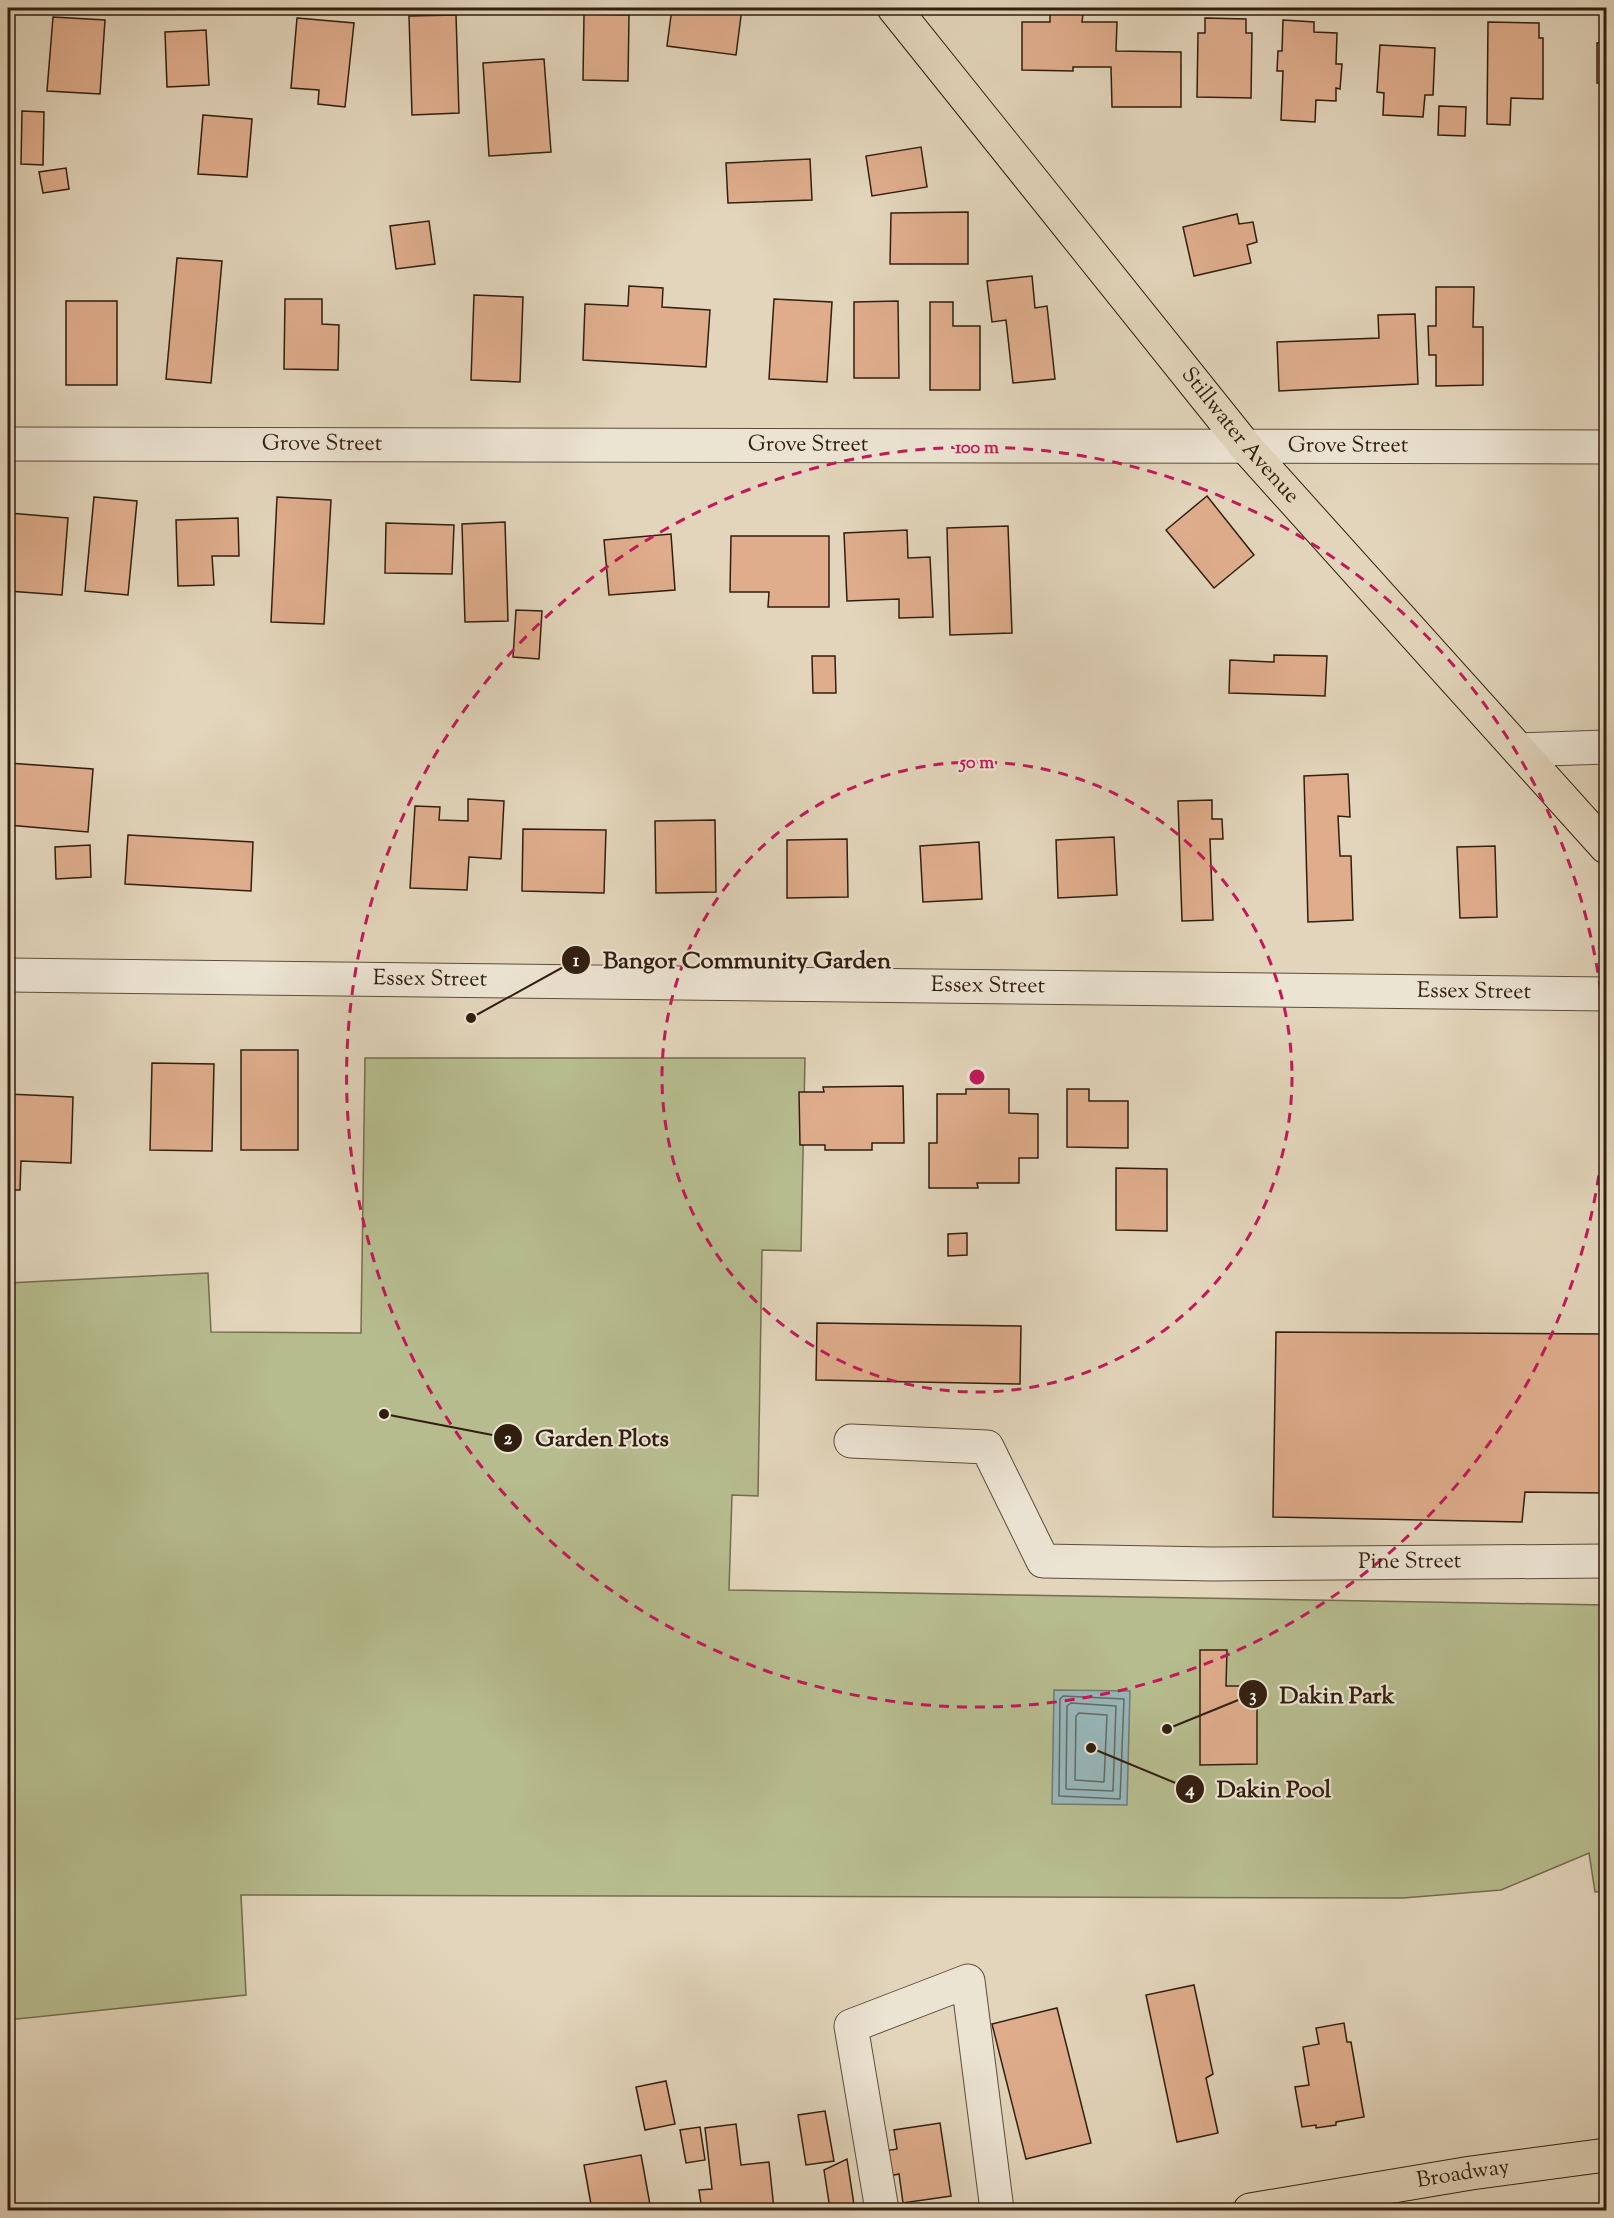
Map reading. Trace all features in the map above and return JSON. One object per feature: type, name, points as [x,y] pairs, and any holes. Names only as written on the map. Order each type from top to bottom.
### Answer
[{"type":"main road","name":"Stillwater Avenue","points":[[894,8],[1245,446],[1606,848]]},
{"type":"main road","name":"Broadway","points":[[1250,2211],[1471,2173],[1606,2155]]},
{"type":"street","name":"Grove Street","points":[[8,444],[1606,447]]},
{"type":"street","points":[[1519,750],[1606,747]]},
{"type":"street","name":"Essex Street","points":[[8,975],[1606,994]]},
{"type":"street","name":"Pine Street","points":[[851,1441],[987,1447],[1043,1561],[1213,1563],[1606,1561]]},
{"type":"street","points":[[882,2211],[851,2026],[968,1981],[997,2211]]},
{"type":"green space","points":[[365,1058],[805,1058],[801,1251],[762,1250],[758,1496],[732,1495],[729,1590],[1606,1605],[1606,1891],[1595,1892],[1589,1853],[1501,1890],[1403,1898],[241,1895],[246,1995],[8,2020],[8,1283],[208,1273],[211,1332],[361,1333]]},
{"type":"water","points":[[1054,1690],[1130,1691],[1127,1805],[1052,1804]]},
{"type":"building","points":[[672,8],[742,8],[736,55],[667,46]]},
{"type":"building","points":[[584,14],[629,15],[628,81],[583,80]]},
{"type":"building","points":[[1050,14],[1083,14],[1082,22],[1117,22],[1116,51],[1181,52],[1181,107],[1112,107],[1111,67],[1073,67],[1073,71],[1022,70],[1022,22],[1050,22]]},
{"type":"building","points":[[456,15],[459,113],[412,115],[409,16]]},
{"type":"building","points":[[53,17],[105,20],[100,94],[47,91]]},
{"type":"building","points":[[297,18],[354,23],[345,107],[318,104],[319,90],[291,88]]},
{"type":"building","points":[[1205,18],[1246,19],[1246,33],[1252,33],[1251,98],[1197,97],[1198,33],[1205,33]]},
{"type":"building","points":[[1283,20],[1314,22],[1314,32],[1337,33],[1336,64],[1342,64],[1340,89],[1336,88],[1336,101],[1316,100],[1315,122],[1281,120],[1283,71],[1277,71],[1278,51],[1282,51]]},
{"type":"building","points":[[1488,22],[1539,23],[1539,38],[1543,38],[1543,99],[1511,98],[1510,125],[1487,124]]},
{"type":"building","points":[[206,30],[209,85],[167,87],[165,32]]},
{"type":"building","points":[[1606,42],[1606,83],[1597,83],[1597,43]]},
{"type":"building","points":[[1380,45],[1435,48],[1433,95],[1425,95],[1423,117],[1383,115],[1384,93],[1377,92]]},
{"type":"building","points":[[544,59],[551,152],[489,156],[483,63]]},
{"type":"building","points":[[1439,106],[1466,107],[1465,136],[1438,135]]},
{"type":"building","points":[[22,111],[44,112],[43,165],[21,164]]},
{"type":"building","points":[[203,115],[252,119],[247,177],[198,174]]},
{"type":"building","points":[[921,147],[927,187],[872,196],[866,156]]},
{"type":"building","points":[[810,159],[812,200],[728,203],[726,163]]},
{"type":"building","points":[[66,168],[69,189],[43,193],[39,172]]},
{"type":"building","points":[[968,212],[968,264],[890,264],[891,213]]},
{"type":"building","points":[[1237,214],[1239,224],[1253,222],[1257,242],[1247,245],[1251,263],[1194,276],[1183,227]]},
{"type":"building","points":[[429,221],[435,264],[396,269],[390,226]]},
{"type":"building","points":[[177,258],[222,261],[211,383],[166,379]]},
{"type":"building","points":[[1032,276],[1035,308],[1047,306],[1055,379],[1013,383],[1006,320],[992,322],[987,281]]},
{"type":"building","points":[[629,286],[663,288],[662,307],[710,310],[706,367],[583,360],[585,304],[628,306]]},
{"type":"building","points":[[1436,287],[1474,287],[1473,327],[1483,327],[1483,385],[1436,386],[1436,355],[1429,355],[1428,326],[1436,326]]},
{"type":"building","points":[[474,295],[523,297],[520,382],[471,380]]},
{"type":"building","points":[[285,299],[322,299],[322,324],[339,325],[338,370],[284,369]]},
{"type":"building","points":[[774,299],[832,302],[827,382],[769,379]]},
{"type":"building","points":[[66,301],[117,301],[117,385],[66,385]]},
{"type":"building","points":[[898,301],[899,378],[854,378],[854,302]]},
{"type":"building","points":[[930,302],[953,302],[953,326],[980,326],[980,390],[930,390]]},
{"type":"building","points":[[1415,314],[1418,384],[1279,391],[1277,342],[1379,338],[1378,315]]},
{"type":"building","points":[[1207,496],[1254,555],[1214,588],[1166,530]]},
{"type":"building","points":[[94,497],[137,501],[128,595],[85,591]]},
{"type":"building","points":[[277,497],[331,500],[324,624],[271,622]]},
{"type":"building","points":[[9,513],[68,518],[62,595],[8,591]]},
{"type":"building","points":[[238,518],[239,556],[212,556],[214,585],[178,586],[176,520]]},
{"type":"building","points":[[505,522],[508,621],[465,622],[462,524]]},
{"type":"building","points":[[386,523],[454,525],[452,574],[385,573]]},
{"type":"building","points":[[1008,526],[1012,633],[950,635],[947,528]]},
{"type":"building","points":[[907,530],[908,558],[930,557],[933,617],[899,618],[899,599],[847,601],[844,533]]},
{"type":"building","points":[[671,534],[675,590],[609,595],[604,540]]},
{"type":"building","points":[[731,536],[829,536],[829,607],[768,607],[769,592],[730,592]]},
{"type":"building","points":[[516,610],[542,611],[539,659],[513,657]]},
{"type":"building","points":[[1274,655],[1327,656],[1325,696],[1229,693],[1230,660],[1274,662]]},
{"type":"building","points":[[812,656],[835,656],[836,693],[813,693]]},
{"type":"building","points":[[8,763],[93,769],[88,832],[8,825]]},
{"type":"building","points":[[1348,774],[1350,817],[1338,816],[1340,856],[1351,856],[1353,920],[1308,922],[1304,776]]},
{"type":"building","points":[[468,799],[504,801],[501,859],[469,857],[467,890],[410,888],[415,806],[440,807],[439,820],[468,821]]},
{"type":"building","points":[[1212,800],[1212,819],[1222,819],[1223,839],[1210,839],[1213,920],[1182,921],[1178,801]]},
{"type":"building","points":[[715,820],[716,892],[656,893],[655,821]]},
{"type":"building","points":[[523,829],[606,830],[604,893],[522,891]]},
{"type":"building","points":[[128,835],[253,842],[251,891],[125,884]]},
{"type":"building","points":[[1114,837],[1117,895],[1058,898],[1056,840]]},
{"type":"building","points":[[847,839],[848,897],[787,898],[787,840]]},
{"type":"building","points":[[979,842],[982,899],[923,902],[920,846]]},
{"type":"building","points":[[90,845],[91,877],[56,879],[55,847]]},
{"type":"building","points":[[1495,846],[1497,917],[1460,918],[1457,847]]},
{"type":"building","points":[[241,1050],[298,1050],[298,1150],[241,1150]]},
{"type":"building","points":[[152,1063],[214,1064],[212,1151],[150,1150]]},
{"type":"building","points":[[903,1086],[904,1143],[872,1143],[872,1150],[825,1150],[825,1145],[800,1145],[799,1092],[824,1092],[823,1087]]},
{"type":"building","points":[[966,1089],[1009,1089],[1009,1113],[1038,1114],[1038,1158],[1019,1158],[1019,1183],[977,1183],[978,1188],[929,1188],[929,1143],[937,1143],[937,1094],[966,1094]]},
{"type":"building","points":[[1067,1089],[1089,1089],[1089,1101],[1128,1101],[1128,1148],[1067,1147]]},
{"type":"building","points":[[8,1094],[73,1097],[71,1163],[21,1161],[20,1190],[8,1190]]},
{"type":"building","points":[[1116,1168],[1167,1169],[1167,1231],[1116,1230]]},
{"type":"building","points":[[967,1233],[967,1255],[948,1256],[948,1234]]},
{"type":"building","points":[[817,1323],[1021,1326],[1020,1384],[816,1380]]},
{"type":"building","points":[[1276,1332],[1606,1334],[1606,1493],[1525,1492],[1522,1522],[1273,1517]]},
{"type":"building","points":[[1200,1650],[1227,1650],[1226,1686],[1257,1686],[1257,1764],[1200,1765]]},
{"type":"building","points":[[1194,1985],[1213,2074],[1206,2078],[1218,2133],[1177,2142],[1146,1995]]},
{"type":"building","points":[[1057,2008],[1091,2143],[1026,2159],[992,2024]]},
{"type":"building","points":[[1344,2023],[1347,2042],[1351,2042],[1364,2117],[1336,2122],[1336,2125],[1316,2128],[1316,2125],[1302,2127],[1295,2087],[1309,2085],[1303,2047],[1319,2044],[1316,2028]]},
{"type":"building","points":[[666,2081],[675,2124],[645,2130],[636,2087]]},
{"type":"building","points":[[825,2111],[834,2161],[806,2165],[798,2115]]},
{"type":"building","points":[[940,2123],[951,2196],[903,2203],[899,2174],[889,2176],[885,2151],[897,2149],[894,2130]]},
{"type":"building","points":[[736,2124],[741,2165],[769,2162],[774,2209],[702,2210],[699,2190],[712,2189],[705,2128]]},
{"type":"building","points":[[700,2127],[705,2160],[686,2163],[680,2130]]},
{"type":"building","points":[[641,2155],[651,2210],[592,2210],[584,2165]]},
{"type":"building","points":[[847,2159],[854,2205],[830,2209],[824,2170]]},
{"type":"place","name":"Bangor Community Garden","points":[[471,1018]]},
{"type":"place","name":"Garden Plots","points":[[384,1414]]},
{"type":"place","name":"Dakin Park","points":[[1167,1729]]},
{"type":"place","name":"Dakin Pool","points":[[1091,1748]]}]
